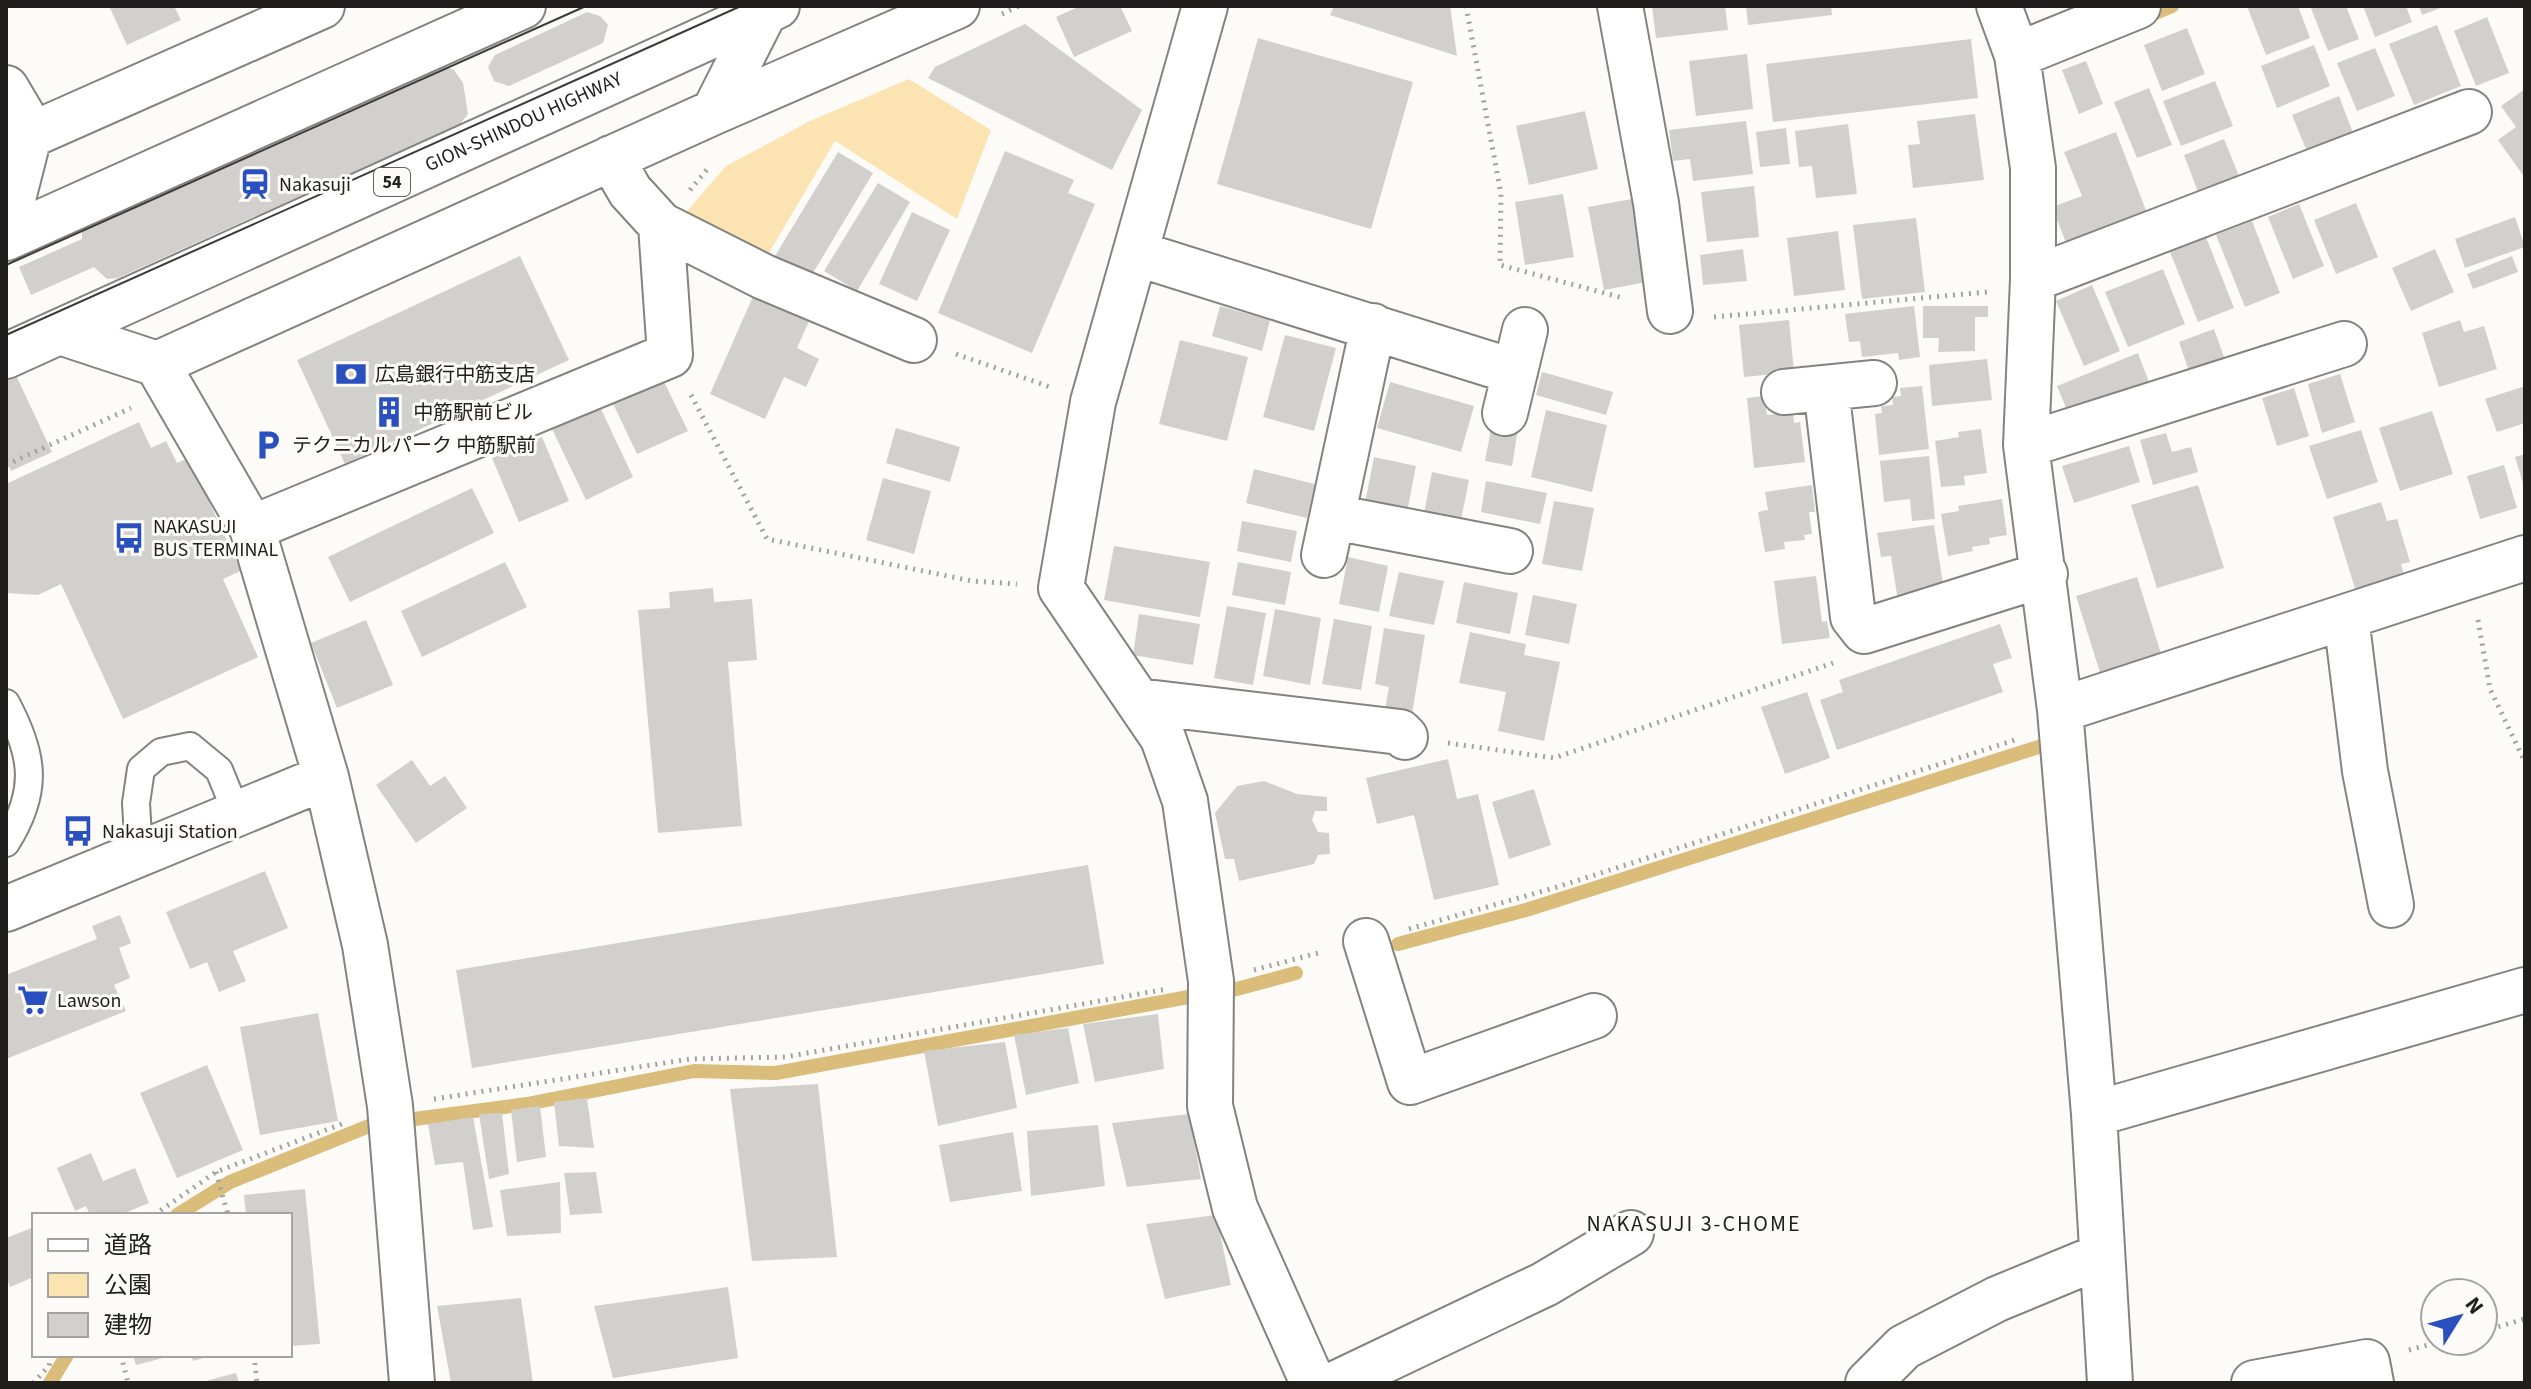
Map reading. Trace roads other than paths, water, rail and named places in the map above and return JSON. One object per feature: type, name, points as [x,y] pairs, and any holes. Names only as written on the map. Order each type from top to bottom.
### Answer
[{"type":"main road","points":[[17,141],[322,6]]},
{"type":"main road","points":[[6,238],[523,6]]},
{"type":"main road","points":[[157,364],[611,158],[957,6]]},
{"type":"main road","points":[[1205,6],[1093,402],[1061,588],[1163,738],[1185,801],[1211,981],[1210,1106],[1235,1208],[1313,1383]]},
{"type":"main road","points":[[1620,6],[1656,203],[1670,311]]},
{"type":"main road","points":[[1999,6],[2017,55],[2033,168],[2033,279],[2026,445],[2045,574],[2061,718],[2094,1114],[2110,1383]]},
{"type":"main road","points":[[2017,55],[2138,6]]},
{"type":"main road","points":[[714,112],[771,9]]},
{"type":"main road","name":"GION-SHINDOU HIGHWAY","points":[[6,356],[771,9]]},
{"type":"main road","points":[[6,88],[22,115],[6,226]]},
{"type":"main road","points":[[2033,279],[2469,112]]},
{"type":"main road","points":[[611,158],[630,191],[661,225],[764,277],[914,340]]},
{"type":"main road","points":[[252,528],[670,355],[661,225]]},
{"type":"main road","points":[[1135,253],[1515,372]]},
{"type":"main road","points":[[1373,326],[1328,536],[1510,551]]},
{"type":"main road","points":[[60,332],[157,364],[252,528],[326,777],[365,945],[390,1106],[412,1383]]},
{"type":"main road","points":[[2026,445],[2344,344]]},
{"type":"main road","points":[[1874,383],[1805,390],[1853,617],[1864,631],[2045,574]]},
{"type":"main road","points":[[2061,718],[2346,617],[2525,558]]},
{"type":"main road","points":[[2346,617],[2365,771],[2391,905]]},
{"type":"main road","points":[[1138,701],[1400,732],[1405,737]]},
{"type":"main road","points":[[6,909],[326,777]]},
{"type":"main road","points":[[1366,941],[1410,1082],[1594,1016]]},
{"type":"main road","points":[[2094,1114],[2525,990]]},
{"type":"main road","points":[[1337,1383],[1545,1284],[1631,1233]]},
{"type":"main road","points":[[1868,1383],[1904,1347],[1997,1299],[2101,1256]]},
{"type":"main road","points":[[2254,1383],[2367,1362],[2371,1383]]},
{"type":"lane","points":[[6,703],[31,765],[24,814],[6,843]]},
{"type":"lane","points":[[139,854],[136,803],[141,769],[161,752],[190,746],[219,770],[237,814]]},
{"type":"waterway","points":[[2143,18],[2172,6]]},
{"type":"waterway","points":[[1398,944],[1526,910],[2048,744]]},
{"type":"waterway","points":[[1229,991],[1296,973]]},
{"type":"waterway","points":[[407,1120],[527,1104],[694,1071],[776,1073],[1194,996]]},
{"type":"waterway","points":[[180,1213],[230,1182],[379,1122]]},
{"type":"waterway","points":[[50,1383],[66,1357]]},
{"type":"tram line","points":[[6,265],[586,6]]},
{"type":"tram line","points":[[6,335],[741,6]]},
{"type":"place","name":"Nakasuji","points":[[255,184]]},
{"type":"place","name":"広島銀行中筋支店","points":[[351,374]]},
{"type":"place","name":"中筋駅前ビル","points":[[389,412]]},
{"type":"place","name":"テクニカルパーク 中筋駅前","points":[[268,445]]},
{"type":"place","name":"NAKASUJI BUS TERMINAL","points":[[129,538]]},
{"type":"place","name":"Nakasuji Station","points":[[78,831]]},
{"type":"place","name":"Lawson","points":[[33,1000]]},
{"type":"district","name":"NAKASUJI 3-CHOME","points":[[1694,1223]]}]
